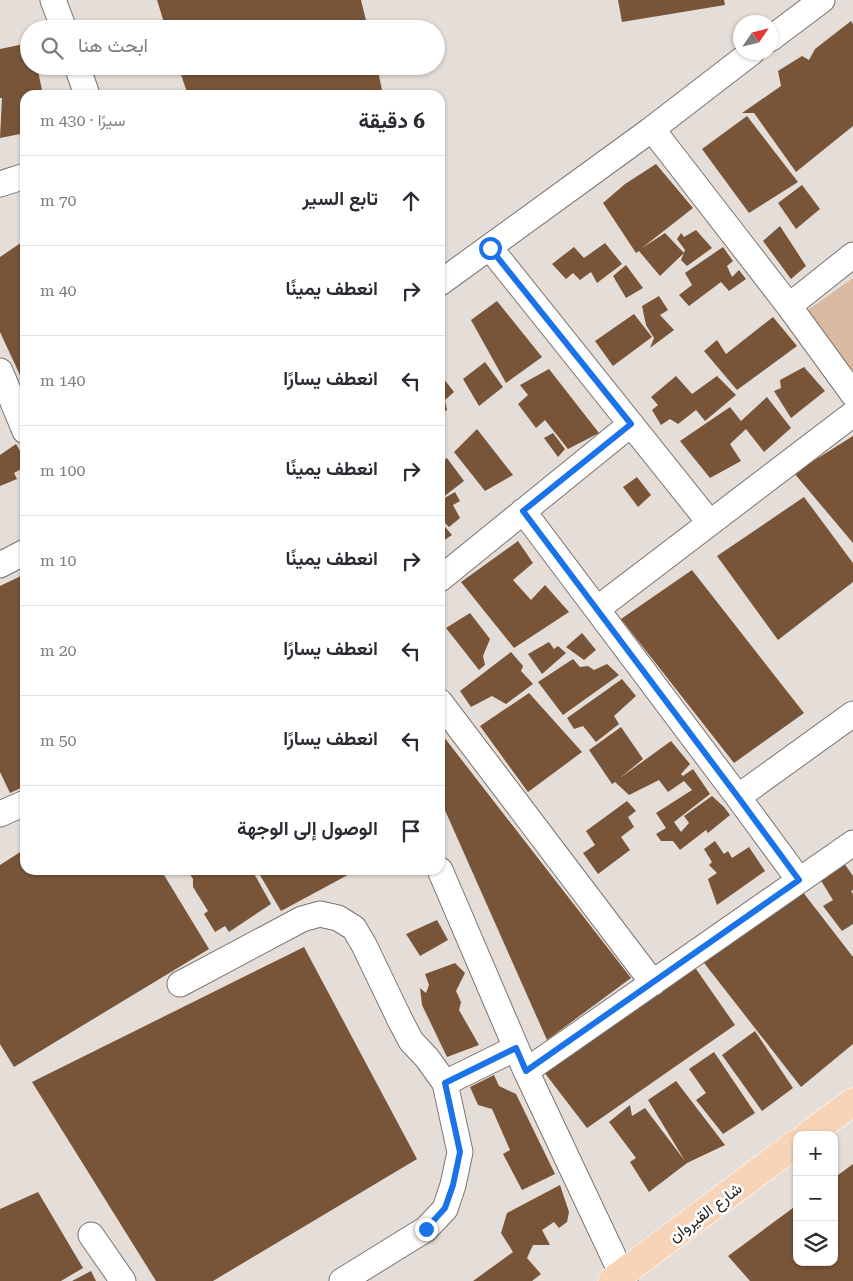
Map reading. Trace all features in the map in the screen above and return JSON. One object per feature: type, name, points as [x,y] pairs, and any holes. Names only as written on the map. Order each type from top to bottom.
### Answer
[{"type":"main road","points":[[813,1131],[853,1102]]},
{"type":"main road","name":"شارع القيروان","points":[[619,1279],[793,1147]]},
{"type":"street","points":[[53,0],[61,20]]},
{"type":"street","points":[[778,33],[822,0]]},
{"type":"street","points":[[445,280],[652,129],[742,60]]},
{"type":"street","points":[[80,75],[85,90]]},
{"type":"street","points":[[652,129],[789,306],[853,394]]},
{"type":"street","points":[[0,184],[20,178]]},
{"type":"street","points":[[490,248],[710,523]]},
{"type":"street","points":[[789,306],[853,255]]},
{"type":"street","points":[[0,371],[20,419]]},
{"type":"street","points":[[597,609],[853,414]]},
{"type":"street","points":[[445,575],[631,424]]},
{"type":"street","points":[[523,511],[799,880]]},
{"type":"street","points":[[0,565],[20,555]]},
{"type":"street","points":[[445,709],[653,982]]},
{"type":"street","points":[[738,797],[853,714]]},
{"type":"street","points":[[0,814],[20,805]]},
{"type":"street","points":[[526,1071],[853,843]]},
{"type":"street","points":[[442,875],[526,1071],[619,1279]]},
{"type":"street","points":[[180,984],[302,919],[320,914],[338,918],[354,928],[411,1041],[428,1058],[445,1083],[460,1152],[453,1185],[445,1208],[426,1229],[342,1281]]},
{"type":"street","points":[[445,1083],[516,1048]]},
{"type":"street","points":[[91,1234],[123,1281]]},
{"type":"shaded area","points":[[853,278],[853,372],[808,310]]},
{"type":"building","points":[[157,0],[361,0],[366,20],[163,20]]},
{"type":"building","points":[[618,0],[724,0],[725,5],[622,22]]},
{"type":"building","points":[[851,21],[853,24],[853,126],[796,172],[754,113],[742,113],[781,86],[778,71],[802,56],[809,60],[815,49]]},
{"type":"building","points":[[20,45],[20,75],[39,75],[42,90],[20,90],[20,134],[0,138],[2,98],[0,98],[0,49]]},
{"type":"building","points":[[181,75],[379,75],[382,90],[186,90]]},
{"type":"building","points":[[747,116],[798,182],[749,213],[702,149]]},
{"type":"building","points":[[656,164],[693,208],[642,248],[665,233],[684,253],[660,276],[639,251],[636,253],[603,203],[625,184]]},
{"type":"building","points":[[802,185],[820,209],[796,229],[778,203]]},
{"type":"building","points":[[780,226],[806,266],[791,279],[763,241]]},
{"type":"building","points":[[696,230],[712,248],[687,266],[681,260],[685,250],[677,239],[681,233],[684,237]]},
{"type":"building","points":[[20,243],[20,375],[0,332],[0,257]]},
{"type":"building","points":[[605,243],[622,264],[597,283],[591,272],[580,280],[573,273],[566,279],[552,264],[574,247],[584,258]]},
{"type":"building","points":[[723,247],[733,261],[727,266],[732,277],[739,270],[746,279],[729,291],[721,282],[689,306],[679,295],[692,285],[685,273]]},
{"type":"building","points":[[626,265],[643,288],[626,298],[613,276]]},
{"type":"building","points":[[659,296],[668,310],[660,315],[674,330],[650,348],[654,338],[646,325],[642,306]]},
{"type":"building","points":[[497,301],[542,357],[506,383],[471,320]]},
{"type":"building","points":[[634,314],[652,337],[613,366],[595,341]]},
{"type":"building","points":[[773,317],[797,346],[737,390],[704,351],[717,340],[726,354]]},
{"type":"building","points":[[485,362],[503,387],[479,406],[463,379]]},
{"type":"building","points":[[804,367],[825,391],[791,418],[774,391],[781,388],[780,380]]},
{"type":"building","points":[[549,369],[599,433],[568,449],[545,420],[536,428],[518,404],[528,395],[520,385]]},
{"type":"building","points":[[676,376],[692,394],[717,376],[736,395],[705,421],[696,410],[678,424],[670,419],[661,425],[652,410],[658,405],[651,397]]},
{"type":"building","points":[[445,380],[454,392],[445,400]]},
{"type":"building","points":[[767,397],[791,428],[764,452],[746,429],[730,444],[741,461],[710,478],[680,441],[730,407],[741,421]]},
{"type":"building","points":[[477,429],[513,475],[485,491],[454,452]]},
{"type":"building","points":[[553,433],[565,449],[558,457],[544,438]]},
{"type":"building","points":[[853,436],[853,543],[794,473]]},
{"type":"building","points":[[16,444],[20,451],[20,470],[14,473],[17,479],[0,486],[0,455]]},
{"type":"building","points":[[447,458],[464,481],[445,496],[445,459]]},
{"type":"building","points":[[637,477],[651,495],[638,507],[623,487]]},
{"type":"building","points":[[455,492],[460,501],[453,505],[460,518],[449,527],[445,523],[445,498]]},
{"type":"building","points":[[804,497],[853,563],[853,582],[778,640],[717,556]]},
{"type":"building","points":[[445,527],[452,535],[445,540]]},
{"type":"building","points":[[518,541],[533,563],[513,580],[531,600],[545,585],[569,612],[514,648],[461,582]]},
{"type":"building","points":[[692,570],[804,713],[734,763],[621,619]]},
{"type":"building","points":[[20,576],[20,788],[10,793],[0,772],[0,586]]},
{"type":"building","points":[[470,613],[490,639],[483,656],[485,665],[479,670],[446,628]]},
{"type":"building","points":[[582,633],[596,650],[584,660],[566,647]]},
{"type":"building","points":[[549,642],[554,649],[558,646],[566,653],[542,674],[528,654]]},
{"type":"building","points":[[511,652],[523,666],[521,671],[533,684],[506,704],[492,696],[471,707],[460,691]]},
{"type":"building","points":[[573,659],[580,667],[588,666],[594,670],[607,664],[619,675],[563,715],[538,682]]},
{"type":"building","points":[[622,679],[636,696],[614,716],[619,724],[596,742],[583,726],[574,729],[567,718]]},
{"type":"building","points":[[529,693],[582,752],[528,792],[480,726]]},
{"type":"building","points":[[621,727],[643,759],[620,778],[671,741],[690,764],[681,774],[683,776],[693,769],[710,794],[674,822],[681,832],[689,823],[684,816],[712,796],[730,815],[708,833],[706,830],[680,850],[673,841],[661,841],[656,834],[666,828],[656,813],[692,790],[684,781],[668,792],[659,780],[629,795],[615,782],[612,784],[589,750]]},
{"type":"building","points":[[445,738],[631,978],[547,1040],[445,810]]},
{"type":"building","points":[[627,801],[636,811],[628,817],[634,827],[621,837],[630,850],[598,874],[583,853],[595,845],[586,831]]},
{"type":"building","points":[[715,841],[724,854],[728,851],[732,858],[749,847],[765,871],[717,905],[708,879],[717,873],[709,865],[712,862],[704,849]]},
{"type":"building","points":[[20,852],[20,875],[164,875],[209,949],[14,1067],[0,1044],[0,865]]},
{"type":"building","points":[[844,863],[853,876],[853,890],[851,891],[853,894],[853,924],[842,931],[823,906],[833,900],[820,879]]},
{"type":"building","points":[[190,875],[255,875],[271,904],[229,932],[225,926],[215,932],[204,914],[208,911],[193,887],[193,879]]},
{"type":"building","points":[[260,875],[348,875],[281,911]]},
{"type":"building","points":[[802,891],[853,957],[853,1044],[801,1087],[701,959]]},
{"type":"building","points":[[437,920],[448,940],[420,956],[406,934]]},
{"type":"building","points":[[304,947],[417,1159],[213,1281],[156,1281],[32,1082]]},
{"type":"building","points":[[455,963],[465,973],[456,991],[461,1002],[459,1010],[479,1045],[447,1057],[422,1005],[420,988],[426,993],[429,985],[425,974]]},
{"type":"building","points":[[694,966],[735,1025],[587,1128],[544,1072]]},
{"type":"building","points":[[755,1031],[793,1088],[762,1111],[722,1055]]},
{"type":"building","points":[[714,1052],[755,1113],[723,1134],[696,1100],[706,1093],[689,1069]]},
{"type":"building","points":[[494,1075],[499,1086],[516,1094],[555,1174],[522,1190],[503,1154],[510,1150],[492,1109],[478,1105],[470,1087]]},
{"type":"building","points":[[676,1081],[725,1145],[687,1163],[649,1192],[630,1162],[636,1158],[609,1122],[630,1105],[632,1116],[645,1108],[685,1161],[648,1100]]},
{"type":"building","points":[[853,1164],[853,1281],[750,1281],[728,1256],[793,1208],[793,1266],[838,1266],[838,1175]]},
{"type":"building","points":[[560,1185],[569,1212],[567,1222],[559,1228],[554,1222],[542,1230],[550,1245],[533,1245],[527,1258],[541,1274],[532,1281],[473,1281],[513,1252],[501,1233],[507,1213]]},
{"type":"building","points":[[38,1192],[83,1268],[61,1281],[0,1281],[0,1209]]},
{"type":"building","points":[[91,1271],[96,1281],[72,1281]]},
{"type":"route","points":[[426,1229],[445,1208],[453,1185],[460,1152],[445,1083],[516,1048],[526,1071],[799,880],[523,511],[631,424],[490,248]]}]
